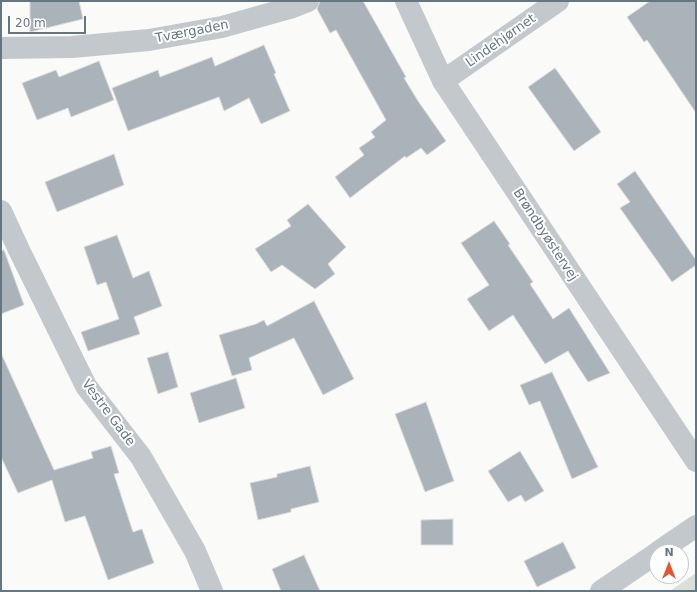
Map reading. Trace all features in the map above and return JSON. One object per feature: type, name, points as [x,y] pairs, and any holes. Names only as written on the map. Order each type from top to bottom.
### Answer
[{"type":"street","name":"Tværgaden","points":[[1,48],[72,47],[149,40],[222,27],[290,8],[308,1]]},
{"type":"street","name":"Brøndbyøstervej","points":[[406,1],[444,81],[696,461]]},
{"type":"street","name":"Lindehjørnet","points":[[444,81],[558,1]]},
{"type":"street","name":"Vestre Gade","points":[[1,210],[8,246],[86,386],[141,457],[195,551],[212,591]]},
{"type":"street","points":[[670,544],[696,526]]},
{"type":"street","points":[[601,591],[649,558]]},
{"type":"shaded area","points":[[696,573],[696,591],[670,591],[680,584],[689,584],[689,578]]},
{"type":"building","points":[[30,1],[79,1],[83,19],[30,32]]},
{"type":"building","points":[[320,1],[363,1],[406,77],[404,78],[446,141],[427,155],[421,148],[406,158],[405,156],[350,198],[335,177],[364,155],[359,148],[375,137],[371,132],[386,120],[336,30],[330,33],[317,9]]},
{"type":"building","points":[[650,1],[696,1],[696,113],[647,40],[644,42],[627,17]]},
{"type":"building","points":[[264,45],[276,73],[274,74],[290,111],[261,124],[249,98],[224,111],[219,97],[128,131],[112,88],[158,70],[160,77],[212,57],[215,66]]},
{"type":"building","points":[[99,61],[114,100],[71,117],[68,108],[37,120],[22,83],[56,70],[59,77]]},
{"type":"building","points":[[555,68],[601,132],[574,151],[528,87]]},
{"type":"building","points":[[114,154],[124,185],[57,212],[45,182]]},
{"type":"building","points":[[635,171],[696,260],[696,265],[672,282],[620,208],[630,202],[617,184]]},
{"type":"building","points":[[308,204],[346,247],[328,264],[335,274],[315,289],[282,265],[271,272],[255,249],[291,226],[287,220]]},
{"type":"building","points":[[494,221],[533,282],[530,284],[553,319],[569,308],[610,373],[588,382],[568,351],[545,364],[513,315],[489,331],[467,299],[489,285],[461,243]]},
{"type":"building","points":[[117,235],[133,278],[149,271],[162,306],[134,317],[140,334],[88,351],[81,332],[119,319],[106,282],[97,285],[84,247]]},
{"type":"building","points":[[4,250],[24,305],[1,314],[1,251]]},
{"type":"building","points":[[314,301],[354,379],[323,395],[294,338],[249,358],[252,370],[232,376],[219,335],[256,324],[264,320],[267,326]]},
{"type":"building","points":[[168,352],[178,387],[158,394],[147,358]]},
{"type":"building","points":[[1,353],[54,470],[93,458],[91,452],[111,446],[119,473],[114,474],[133,532],[142,529],[154,563],[108,580],[85,516],[65,522],[52,480],[18,493],[1,457]]},
{"type":"building","points":[[552,372],[598,467],[572,479],[540,401],[529,405],[520,385]]},
{"type":"building","points":[[236,378],[245,408],[199,423],[190,393]]},
{"type":"building","points":[[426,402],[454,481],[425,492],[395,414]]},
{"type":"building","points":[[520,451],[544,491],[525,502],[521,495],[508,502],[488,471]]},
{"type":"building","points":[[310,466],[319,502],[291,509],[291,512],[258,520],[250,483],[277,477],[277,474]]},
{"type":"building","points":[[453,519],[453,545],[421,545],[421,520]]},
{"type":"building","points":[[563,542],[576,568],[537,587],[524,561]]},
{"type":"building","points":[[304,555],[320,591],[281,591],[272,569]]}]
